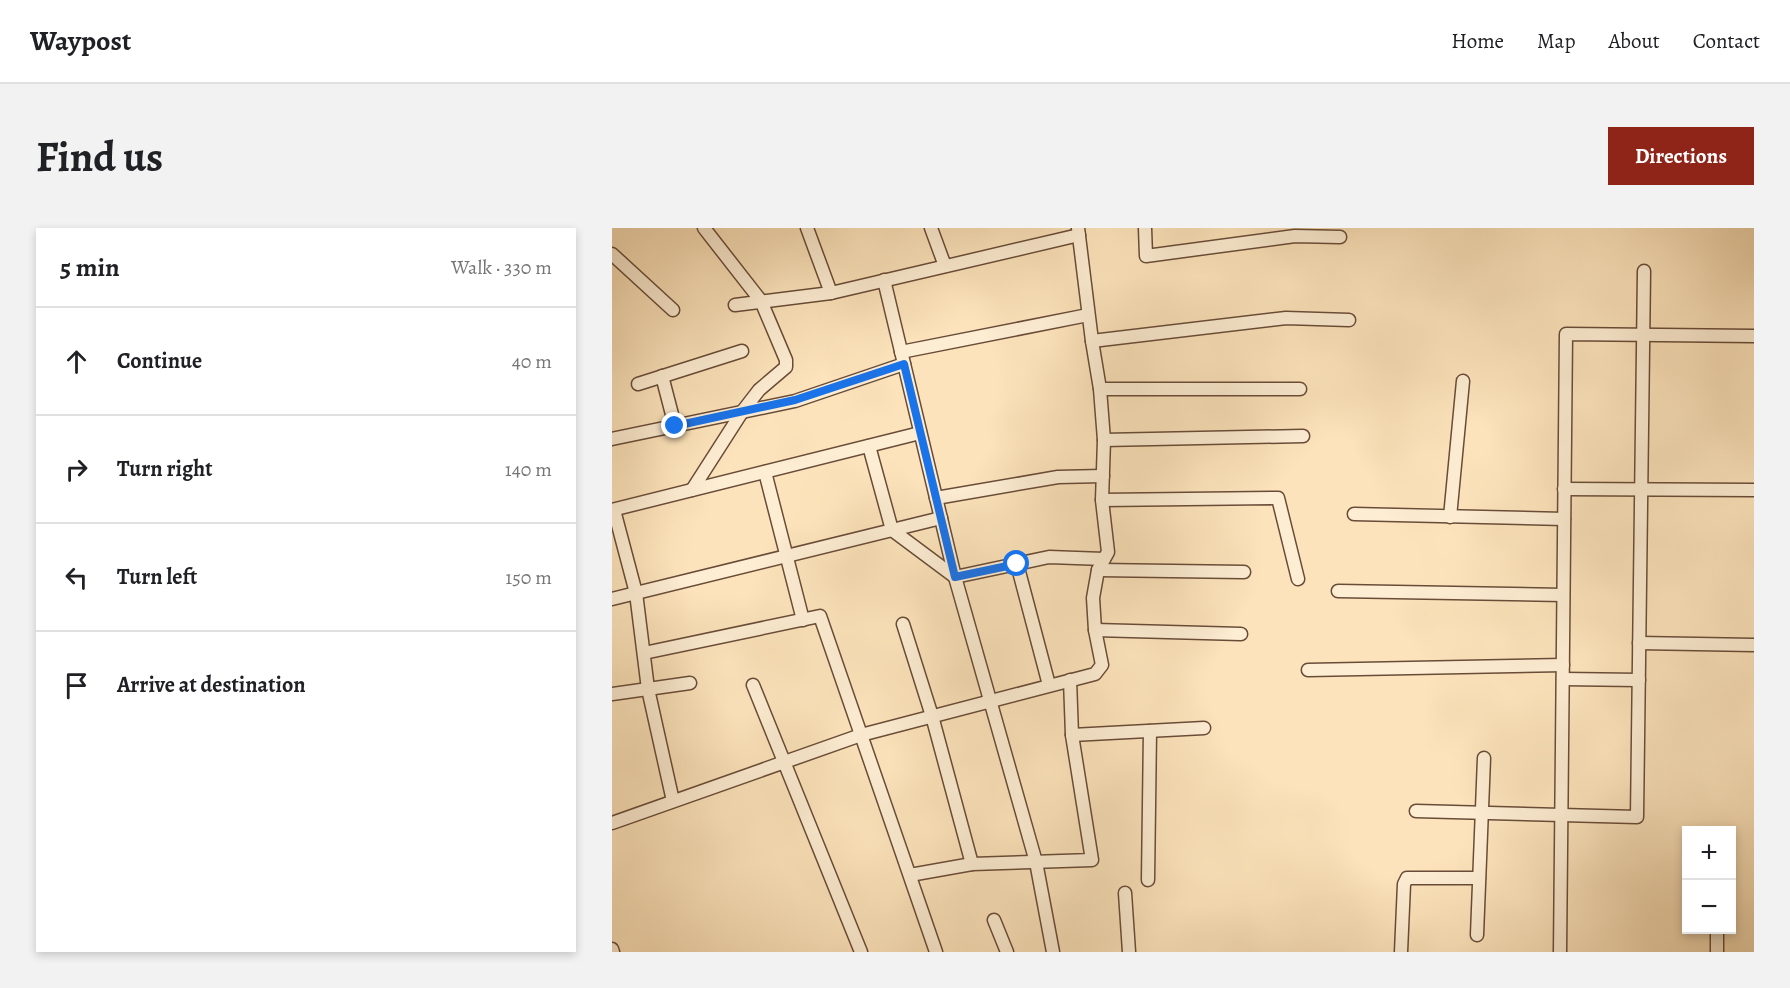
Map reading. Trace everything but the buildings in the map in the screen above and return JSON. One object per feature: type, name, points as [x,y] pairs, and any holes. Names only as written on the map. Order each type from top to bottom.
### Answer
[{"type":"street","points":[[692,490],[742,412],[759,390],[786,367],[786,360],[761,301],[704,228]]},
{"type":"street","points":[[807,228],[831,293]]},
{"type":"street","points":[[931,228],[945,266]]},
{"type":"street","points":[[1145,228],[1146,256],[1295,232],[1340,237]]},
{"type":"street","points":[[612,823],[861,735],[1095,674],[1102,665],[1095,630],[1093,598],[1101,565],[1108,552],[1102,500],[1104,440],[1100,389],[1078,232],[831,293],[735,305]]},
{"type":"street","points":[[612,254],[673,310]]},
{"type":"street","points":[[1416,811],[1637,816],[1644,271]]},
{"type":"street","points":[[884,280],[955,577],[1036,862],[1053,952]]},
{"type":"street","points":[[612,439],[795,400],[902,358],[1088,315]]},
{"type":"street","points":[[1092,341],[1286,318],[1349,320]]},
{"type":"street","points":[[1560,952],[1566,334],[1754,336]]},
{"type":"street","points":[[638,384],[742,351]]},
{"type":"street","points":[[662,376],[675,426]]},
{"type":"street","points":[[1450,517],[1463,381]]},
{"type":"street","points":[[1100,389],[1300,389]]},
{"type":"street","points":[[673,801],[648,689],[636,594],[613,510],[920,433]]},
{"type":"street","points":[[1104,440],[1303,436]]},
{"type":"street","points":[[869,446],[892,530],[955,577],[1049,557],[1101,565],[1245,572]]},
{"type":"street","points":[[765,472],[803,620]]},
{"type":"street","points":[[936,498],[1058,477],[1103,476]]},
{"type":"street","points":[[1564,489],[1754,490]]},
{"type":"street","points":[[1102,500],[1278,498],[1298,579]]},
{"type":"street","points":[[1354,514],[1564,519]]},
{"type":"street","points":[[612,599],[941,518]]},
{"type":"street","points":[[1017,564],[1049,685]]},
{"type":"street","points":[[1338,591],[1563,595]]},
{"type":"street","points":[[644,653],[820,616],[936,952]]},
{"type":"street","points":[[903,624],[932,716],[972,864]]},
{"type":"street","points":[[1095,630],[1241,634]]},
{"type":"street","points":[[1639,643],[1754,645]]},
{"type":"street","points":[[1308,670],[1563,665]]},
{"type":"street","points":[[1563,679],[1639,680]]},
{"type":"street","points":[[910,875],[972,864],[1092,860],[1072,735],[1070,680]]},
{"type":"street","points":[[613,690],[648,689],[690,683]]},
{"type":"street","points":[[753,685],[861,952]]},
{"type":"street","points":[[1072,735],[1204,728]]},
{"type":"street","points":[[1148,880],[1150,731]]},
{"type":"street","points":[[1477,935],[1484,758]]},
{"type":"street","points":[[1401,952],[1404,884],[1407,878],[1479,878]]},
{"type":"street","points":[[1125,893],[1130,952]]},
{"type":"street","points":[[994,920],[1007,952]]},
{"type":"street","points":[[1717,934],[1717,952]]},
{"type":"route","points":[[675,426],[795,400],[904,364],[955,577],[1017,564]]}]
